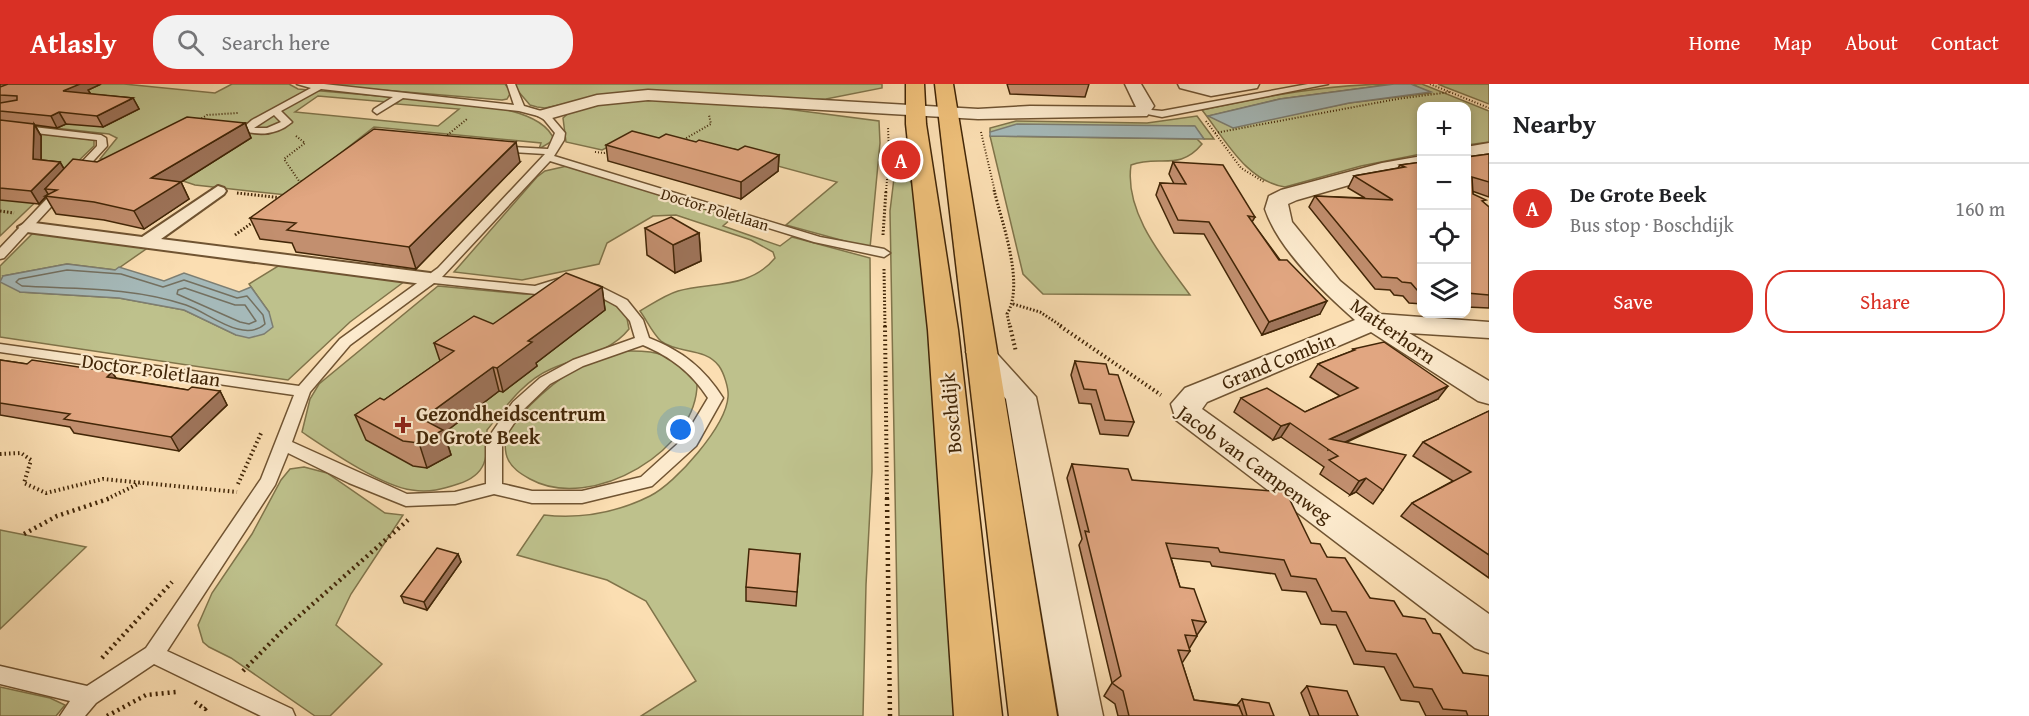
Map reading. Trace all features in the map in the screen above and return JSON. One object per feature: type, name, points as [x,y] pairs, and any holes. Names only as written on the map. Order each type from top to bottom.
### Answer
[{"type":"main road","name":"Boschdijk","points":[[931,102],[953,134],[980,352],[1033,716]]},
{"type":"main road","name":"Boschdijk","points":[[931,102],[943,330],[978,716]]},
{"type":"street","points":[[544,116],[568,106],[615,97],[707,97],[818,104],[931,102],[1029,111],[1141,112],[1145,106],[1132,84]]},
{"type":"street","points":[[1186,84],[1211,91],[1251,84]]},
{"type":"street","points":[[818,104],[931,102],[1029,111]]},
{"type":"street","points":[[1471,152],[1489,149]]},
{"type":"street","points":[[1288,195],[1414,168]]},
{"type":"street","points":[[144,243],[218,191]]},
{"type":"street","name":"Matterhorn","points":[[1288,195],[1277,201],[1276,208],[1281,223],[1331,286],[1373,322],[1489,394]]},
{"type":"street","points":[[27,227],[430,279]]},
{"type":"street","name":"Grand Combin","points":[[1187,413],[1186,404],[1196,395],[1373,322],[1489,330]]},
{"type":"street","name":"Boschdijk","points":[[980,352],[1021,397]]},
{"type":"street","points":[[1021,397],[1081,716]]},
{"type":"street","name":"Jacob van Campenweg","points":[[1187,413],[1489,636]]},
{"type":"lane","points":[[71,716],[89,696],[153,654],[269,481],[303,391],[345,342],[442,271],[552,152],[560,133],[544,116],[520,108],[301,84]]},
{"type":"lane","points":[[511,84],[520,108]]},
{"type":"lane","points":[[1141,112],[1161,114],[1324,84]]},
{"type":"lane","points":[[275,111],[287,122],[275,130],[257,132],[247,129],[275,111],[317,87]]},
{"type":"lane","points":[[377,111],[401,95]]},
{"type":"lane","points":[[0,126],[101,138],[102,146],[0,255]]},
{"type":"lane","name":"Doctor Poletlaan","points":[[492,148],[552,152],[818,240],[884,253]]},
{"type":"lane","points":[[430,279],[536,290],[564,281],[595,289],[622,303],[636,320],[643,340]]},
{"type":"lane","points":[[283,444],[354,479],[406,500],[455,498],[494,488],[532,497],[582,497],[646,482],[690,442],[716,398],[699,371],[680,357],[643,340],[578,363],[545,381],[518,406],[494,441],[494,488]]},
{"type":"lane","name":"Doctor Poletlaan","points":[[0,348],[303,391]]},
{"type":"lane","points":[[153,654],[284,716]]},
{"type":"lane","points":[[0,675],[89,696]]},
{"type":"path","points":[[1430,84],[1489,108]]},
{"type":"path","points":[[1215,133],[1396,99],[1450,92]]},
{"type":"path","points":[[678,143],[711,124],[707,97]]},
{"type":"path","points":[[890,716],[882,208],[891,167],[931,102]]},
{"type":"path","points":[[931,102],[1014,278],[1013,304],[1007,314],[1021,375],[1021,397]]},
{"type":"path","points":[[1196,108],[1241,168],[1288,195]]},
{"type":"path","points":[[198,121],[207,116],[244,114]]},
{"type":"path","points":[[275,130],[290,132],[305,143],[284,159],[299,181],[309,183],[302,188]]},
{"type":"path","points":[[441,141],[450,134]]},
{"type":"path","points":[[552,152],[604,153],[619,146]]},
{"type":"path","points":[[218,191],[287,198],[278,205]]},
{"type":"path","points":[[212,251],[259,218]]},
{"type":"path","name":"Jacob van Campenweg","points":[[1013,304],[1040,312],[1187,413]]},
{"type":"path","points":[[0,454],[21,453],[32,460],[24,483],[46,493],[103,479],[259,494]]},
{"type":"path","points":[[24,534],[57,516],[122,494],[141,482]]},
{"type":"path","points":[[229,502],[235,491]]},
{"type":"path","points":[[188,697],[205,709],[227,689],[280,632],[431,499]]},
{"type":"path","points":[[67,691],[114,645],[177,575]]},
{"type":"path","points":[[107,716],[146,695],[180,691]]},
{"type":"green space","points":[[42,84],[124,84],[215,93],[232,84],[289,84],[298,89],[391,97],[387,102],[318,96],[295,112],[438,126],[459,109],[396,104],[402,98],[463,103],[510,111],[530,118],[545,127],[554,140],[539,149],[541,143],[374,127],[287,195],[195,185],[180,180],[153,165],[100,159],[117,138],[109,134],[0,122],[0,96]]},
{"type":"green space","points":[[310,84],[505,84],[511,92],[507,99],[502,100]]},
{"type":"green space","points":[[512,84],[882,84],[882,88],[826,99],[583,100],[545,108],[530,105]]},
{"type":"green space","points":[[1394,84],[1280,99],[1209,116],[1233,127],[1349,103],[1430,93],[1412,84],[1422,84],[1467,102],[1417,102],[1417,155],[1361,166],[1285,187],[1259,177],[1248,168],[1228,146],[1202,110],[1298,92]]},
{"type":"green space","points":[[1438,84],[1489,84],[1489,104],[1445,87]]},
{"type":"green space","points":[[638,98],[763,106],[879,121],[880,143],[870,248],[786,225],[837,182],[682,140],[619,142],[602,150],[566,142],[563,118],[573,109]]},
{"type":"green space","points":[[1471,104],[1489,111],[1489,142],[1471,144]]},
{"type":"green space","points":[[1197,116],[1214,139],[1204,139],[1194,126],[990,132],[990,128],[1016,121],[1147,123]]},
{"type":"green space","points":[[0,129],[94,140],[94,146],[0,236]]},
{"type":"green space","points":[[990,136],[1197,139],[1202,144],[1185,158],[1131,165],[1130,183],[1140,218],[1148,234],[1190,295],[1043,294],[1023,274]]},
{"type":"green space","points":[[567,166],[583,168],[732,218],[723,226],[780,246],[792,237],[870,258],[872,471],[866,585],[863,716],[641,716],[696,681],[646,601],[607,580],[517,555],[544,515],[585,515],[624,507],[661,489],[686,467],[719,423],[728,397],[727,386],[723,373],[713,360],[661,341],[640,311],[678,291],[742,280],[765,268],[775,258],[773,252],[751,240],[676,215],[653,216],[607,243],[599,264],[522,280],[454,272],[537,177],[545,171]]},
{"type":"green space","points":[[895,170],[905,170],[913,186],[928,307],[958,716],[899,716],[890,211]]},
{"type":"green space","points":[[33,233],[149,247],[116,270],[67,264],[3,276],[20,292],[119,298],[184,310],[236,335],[269,312],[249,284],[283,263],[405,281],[350,322],[288,380],[0,337],[0,266]]},
{"type":"green space","points":[[438,286],[523,294],[600,295],[626,313],[629,329],[613,344],[551,369],[523,388],[487,430],[486,457],[475,476],[447,487],[418,491],[399,487],[371,475],[302,432],[310,399],[319,384]]},
{"type":"green space","points":[[626,351],[658,353],[672,360],[697,379],[693,405],[681,429],[662,451],[638,468],[611,481],[582,488],[555,487],[530,479],[520,473],[506,455],[505,439],[530,405],[578,367],[603,356]]},
{"type":"green space","points":[[304,467],[327,473],[385,513],[403,515],[351,594],[336,625],[382,664],[330,716],[315,716],[231,658],[209,647],[203,642],[198,625],[212,593],[252,534],[281,480],[290,469]]},
{"type":"green space","points":[[0,530],[86,547],[0,629]]},
{"type":"green space","points":[[0,687],[50,698],[65,705],[56,716],[0,716]]},
{"type":"water","points":[[1394,84],[1411,84],[1431,92],[1349,103],[1233,128],[1208,116],[1280,99]]},
{"type":"water","points":[[1017,124],[1195,126],[1204,139],[990,136],[990,132]]},
{"type":"water","points":[[67,264],[115,270],[119,267],[164,281],[184,273],[239,292],[251,287],[269,312],[273,327],[264,334],[249,338],[236,335],[184,310],[119,298],[20,292],[0,282],[3,276]]},
{"type":"building","points":[[8,84],[80,84],[63,91],[133,98],[97,116],[59,112],[51,116],[0,111],[0,103],[17,100],[17,96],[0,95],[0,87]]},
{"type":"building","points":[[187,117],[245,123],[151,178],[181,182],[134,211],[94,202],[45,196],[57,190],[45,189],[73,159],[97,162]]},
{"type":"building","points":[[0,120],[34,124],[33,159],[60,162],[31,191],[0,188]]},
{"type":"building","points":[[374,129],[516,142],[409,247],[287,230],[296,223],[250,218]]},
{"type":"building","points":[[632,131],[659,138],[666,134],[738,150],[745,146],[779,155],[741,182],[606,145]]},
{"type":"building","points":[[1489,154],[1489,182],[1472,177],[1473,194],[1486,200],[1482,201],[1489,207],[1489,295],[1471,293],[1471,156]]},
{"type":"building","points":[[1173,162],[1223,165],[1255,217],[1248,216],[1279,260],[1287,260],[1327,301],[1269,322],[1209,222],[1178,220],[1160,183],[1186,184]]},
{"type":"building","points":[[1417,163],[1417,290],[1411,283],[1402,282],[1397,278],[1382,277],[1315,196],[1393,200],[1354,176],[1405,167],[1400,165]]},
{"type":"building","points":[[671,217],[699,233],[673,245],[645,228]]},
{"type":"building","points":[[566,273],[602,287],[528,341],[532,342],[497,368],[493,367],[422,419],[443,430],[419,443],[403,441],[355,415],[380,398],[384,400],[454,351],[434,343],[474,316],[493,324]]},
{"type":"building","points":[[1384,342],[1448,386],[1330,439],[1406,455],[1383,490],[1366,478],[1359,481],[1329,460],[1338,456],[1290,423],[1281,426],[1241,398],[1267,388],[1305,412],[1358,388],[1318,364],[1355,350],[1353,349]]},
{"type":"building","points":[[0,360],[27,364],[32,360],[112,372],[107,377],[188,390],[192,387],[220,391],[171,437],[64,419],[70,414],[0,403]]},
{"type":"building","points":[[1075,361],[1106,364],[1109,374],[1118,375],[1134,422],[1105,420],[1096,390],[1084,389]]},
{"type":"building","points":[[1489,411],[1489,555],[1412,503],[1471,472],[1423,442]]},
{"type":"building","points":[[1072,464],[1128,469],[1132,480],[1286,492],[1311,543],[1320,544],[1327,557],[1345,558],[1370,598],[1394,601],[1403,616],[1425,619],[1433,633],[1440,634],[1463,673],[1489,676],[1489,716],[1468,716],[1466,711],[1443,709],[1432,689],[1414,687],[1396,654],[1366,651],[1346,612],[1332,611],[1316,579],[1291,576],[1284,560],[1220,552],[1218,548],[1166,543],[1180,587],[1194,589],[1206,622],[1192,620],[1197,636],[1185,635],[1190,651],[1178,650],[1194,700],[1239,706],[1243,716],[1129,716],[1123,691],[1112,683],[1121,676],[1085,531],[1089,532]]},
{"type":"building","points":[[437,548],[458,554],[424,602],[401,596]]},
{"type":"building","points":[[749,549],[800,554],[797,592],[746,587]]},
{"type":"building","points":[[1307,686],[1347,691],[1358,716],[1319,716]]},
{"type":"building","points":[[1242,699],[1269,703],[1274,716],[1247,716]]},
{"type":"place","name":"De Grote Beek","points":[[901,160]]},
{"type":"place","name":"Gezondheidscentrum De Grote Beek","points":[[403,425]]}]
